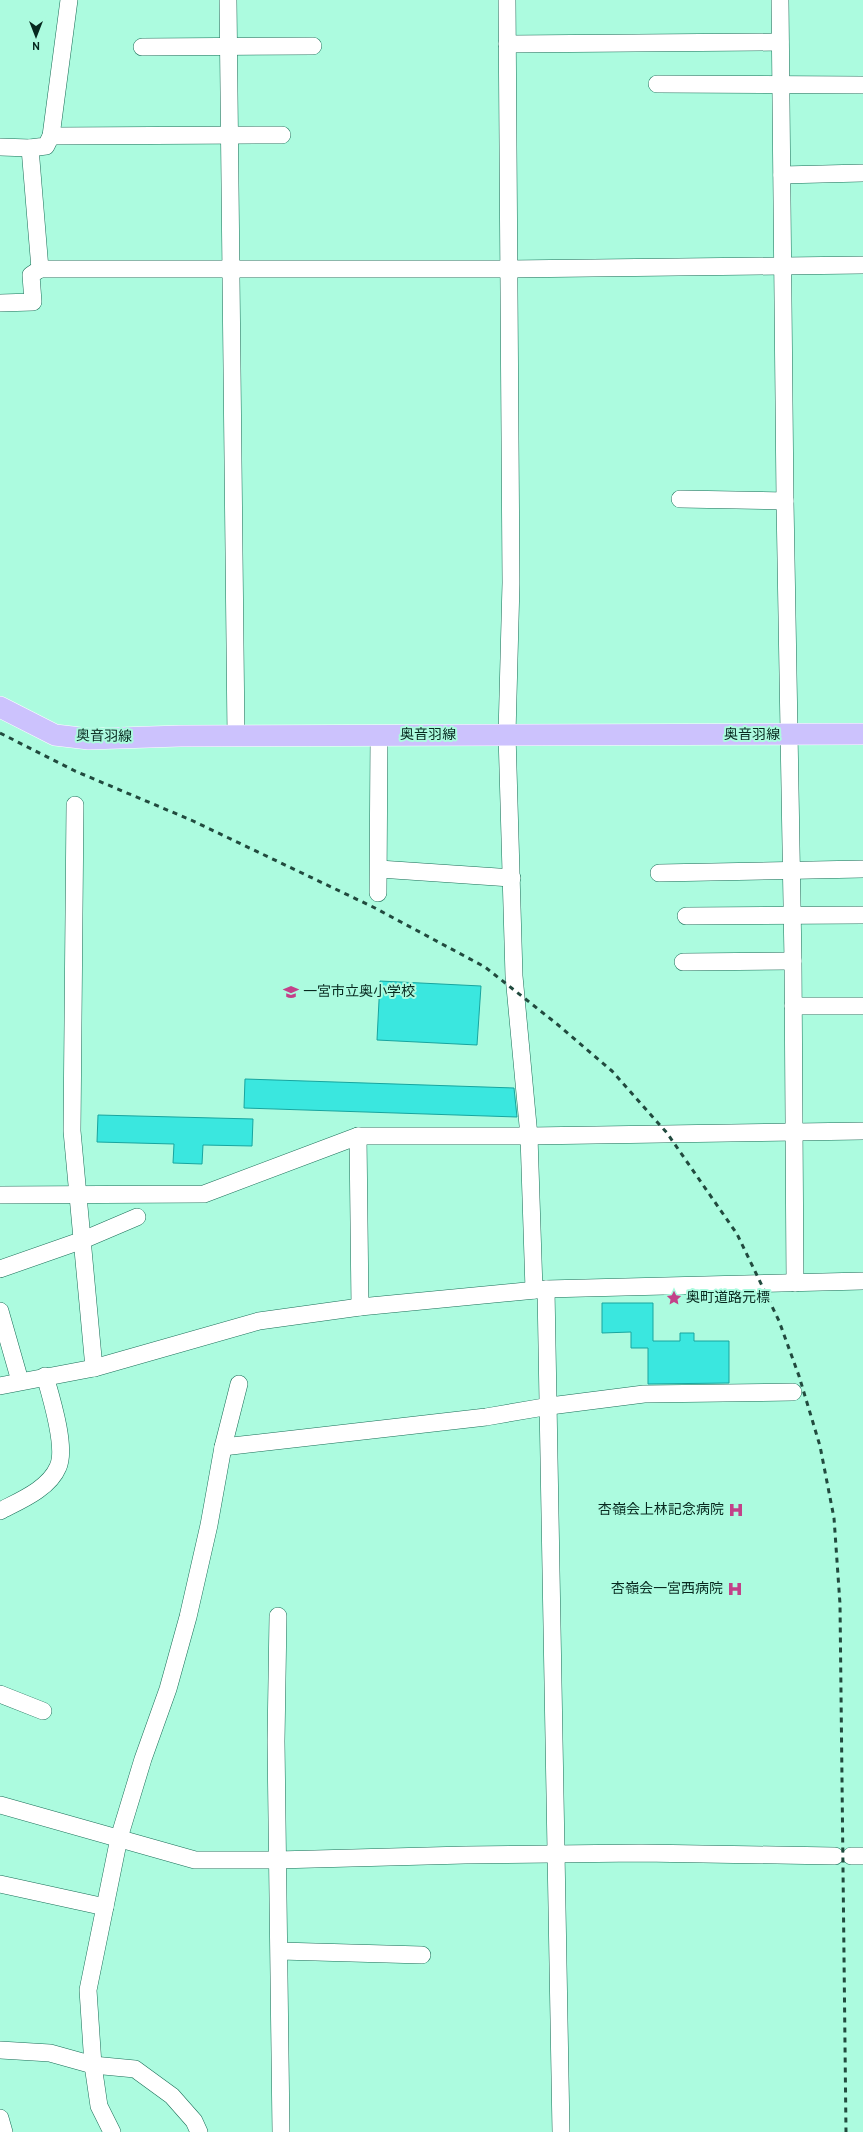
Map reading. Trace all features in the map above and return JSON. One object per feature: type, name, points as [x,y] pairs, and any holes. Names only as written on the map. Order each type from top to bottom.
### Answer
[{"type":"main road","name":"奥音羽線","points":[[0,707],[56,735],[89,739],[236,736],[507,734],[863,734]]},
{"type":"street","points":[[0,147],[30,148],[46,146],[52,136],[69,0]]},
{"type":"street","points":[[228,0],[236,736]]},
{"type":"street","points":[[507,0],[511,583],[507,734],[514,976],[529,1136],[550,1406],[561,2132]]},
{"type":"street","points":[[780,0],[784,266],[785,501],[792,872],[795,1283]]},
{"type":"street","points":[[508,44],[780,42]]},
{"type":"street","points":[[142,47],[313,46]]},
{"type":"street","points":[[657,84],[863,85]]},
{"type":"street","points":[[52,136],[229,137],[282,135]]},
{"type":"street","points":[[30,148],[40,269]]},
{"type":"street","points":[[782,175],[863,173]]},
{"type":"street","points":[[0,303],[33,302],[31,275],[40,269],[508,269],[863,265]]},
{"type":"street","points":[[680,499],[785,501]]},
{"type":"street","points":[[378,893],[379,735]]},
{"type":"street","points":[[75,805],[72,1131],[94,1368]]},
{"type":"street","points":[[379,869],[512,878]]},
{"type":"street","points":[[659,873],[792,872],[863,869]]},
{"type":"street","points":[[686,916],[863,915]]},
{"type":"street","points":[[683,962],[793,962]]},
{"type":"street","points":[[793,1006],[863,1006]]},
{"type":"street","points":[[0,1195],[204,1194],[358,1136],[529,1136],[795,1130],[863,1131]]},
{"type":"street","points":[[358,1136],[360,1307]]},
{"type":"street","points":[[0,1269],[83,1240],[137,1217]]},
{"type":"street","points":[[0,1386],[45,1376],[94,1368],[259,1321],[360,1307],[540,1290],[863,1281]]},
{"type":"street","points":[[0,1311],[20,1381]]},
{"type":"street","points":[[0,1511],[45,1485],[59,1467],[60,1441],[45,1376]]},
{"type":"street","points":[[112,2132],[99,2106],[93,2064],[88,1990],[119,1838],[143,1759],[168,1689],[186,1624],[209,1525],[223,1448],[239,1384]]},
{"type":"street","points":[[223,1448],[486,1417],[550,1406],[644,1394],[793,1392]]},
{"type":"street","points":[[278,1616],[277,1860],[280,1951],[281,2132]]},
{"type":"street","points":[[0,1694],[43,1711]]},
{"type":"street","points":[[0,1805],[195,1860],[277,1860],[465,1855],[557,1856],[641,1854],[850,1856]]},
{"type":"street","points":[[0,1884],[105,1907]]},
{"type":"street","points":[[280,1951],[422,1955]]},
{"type":"street","points":[[0,2050],[50,2053],[93,2064],[135,2069],[172,2096],[194,2121],[199,2132]]},
{"type":"street","points":[[0,2118],[4,2132]]},
{"type":"building","points":[[380,981],[481,986],[477,1045],[377,1040]]},
{"type":"building","points":[[245,1079],[514,1088],[517,1117],[244,1108]]},
{"type":"building","points":[[98,1115],[253,1119],[252,1146],[203,1145],[202,1164],[173,1163],[174,1144],[97,1142]]},
{"type":"building","points":[[602,1303],[653,1303],[653,1341],[680,1341],[680,1333],[694,1333],[694,1341],[729,1341],[729,1383],[648,1384],[648,1348],[631,1348],[631,1332],[602,1333]]},
{"type":"railway","points":[[0,733],[75,771],[191,820],[373,907],[485,967],[557,1024],[612,1071],[667,1133],[737,1234],[779,1321],[799,1376],[820,1446],[834,1518],[840,1604],[846,2132]]},
{"type":"place","name":"一宮市立奥小学校","points":[[291,992]]},
{"type":"place","name":"奥町道路元標","points":[[674,1298]]},
{"type":"place","name":"杏嶺会上林記念病院","points":[[736,1510]]},
{"type":"place","name":"杏嶺会一宮西病院","points":[[735,1589]]}]
